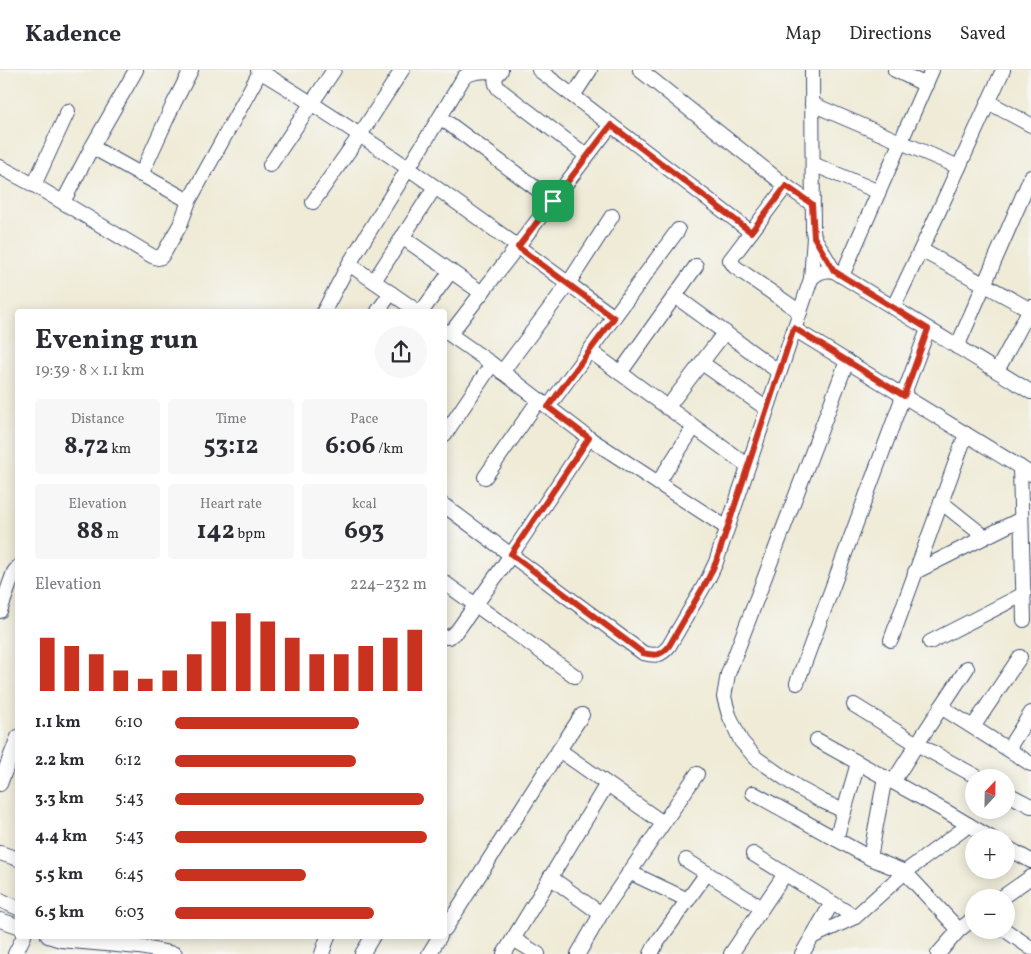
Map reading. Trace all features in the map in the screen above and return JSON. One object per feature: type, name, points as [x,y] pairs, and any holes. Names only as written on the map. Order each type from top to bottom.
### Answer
[{"type":"street","points":[[63,202],[136,70]]},
{"type":"street","points":[[141,174],[191,70]]},
{"type":"street","points":[[0,168],[34,185],[152,256],[161,257],[180,225],[189,202],[260,70],[408,168],[614,318]]},
{"type":"street","points":[[270,165],[334,70]]},
{"type":"street","points":[[314,202],[360,136],[402,70]]},
{"type":"street","points":[[539,70],[751,232]]},
{"type":"street","points":[[573,96],[590,70]]},
{"type":"street","points":[[640,70],[786,186],[812,204]]},
{"type":"street","points":[[447,507],[643,653],[653,655],[664,652],[708,579],[716,562],[810,280],[814,237],[812,204],[812,70]]},
{"type":"street","points":[[895,70],[926,85]]},
{"type":"street","points":[[838,274],[879,192],[932,70]]},
{"type":"street","points":[[893,308],[1003,70]]},
{"type":"street","points":[[325,309],[348,264],[459,84],[468,73],[475,71],[500,71]]},
{"type":"street","points":[[500,71],[495,78],[495,85],[499,90],[587,156]]},
{"type":"street","points":[[988,102],[1031,126]]},
{"type":"street","points":[[812,104],[959,167]]},
{"type":"street","points":[[34,185],[68,111]]},
{"type":"street","points":[[440,117],[553,201]]},
{"type":"street","points":[[611,125],[482,293],[447,333],[497,368],[589,438],[727,528]]},
{"type":"street","points":[[92,148],[189,202]]},
{"type":"street","points":[[813,164],[879,192]]},
{"type":"street","points":[[957,347],[1031,177]]},
{"type":"street","points":[[786,186],[730,260],[734,267],[800,312]]},
{"type":"street","points":[[374,281],[435,187]]},
{"type":"street","points":[[447,431],[497,368],[568,284],[612,216]]},
{"type":"street","points":[[485,477],[590,351],[678,230]]},
{"type":"street","points":[[402,237],[482,293]]},
{"type":"street","points":[[814,237],[838,274]]},
{"type":"street","points":[[921,250],[1031,309],[997,371]]},
{"type":"street","points":[[348,264],[415,309]]},
{"type":"street","points":[[620,373],[696,266]]},
{"type":"street","points":[[810,280],[821,271],[828,270],[838,274],[1031,392]]},
{"type":"street","points":[[423,309],[451,271]]},
{"type":"street","points":[[379,309],[391,292]]},
{"type":"street","points":[[675,296],[779,372]]},
{"type":"street","points":[[794,328],[1025,470],[1021,519],[1024,620]]},
{"type":"street","points":[[796,683],[928,329]]},
{"type":"street","points":[[667,408],[725,332]]},
{"type":"street","points":[[590,351],[748,466]]},
{"type":"street","points":[[844,811],[800,789],[756,758],[741,741],[729,715],[724,698],[728,674],[847,361]]},
{"type":"street","points":[[702,363],[767,409]]},
{"type":"street","points":[[658,483],[694,427]]},
{"type":"street","points":[[891,640],[966,434]]},
{"type":"street","points":[[447,638],[456,631],[511,554],[589,438]]},
{"type":"street","points":[[941,502],[985,537]]},
{"type":"street","points":[[915,572],[1021,519]]},
{"type":"street","points":[[0,611],[15,571]]},
{"type":"street","points":[[447,584],[576,676]]},
{"type":"street","points":[[930,642],[1024,594]]},
{"type":"street","points":[[973,727],[1020,657]]},
{"type":"street","points":[[870,858],[889,780],[917,744],[966,668]]},
{"type":"street","points":[[854,705],[917,744],[965,770]]},
{"type":"street","points":[[941,707],[1031,764]]},
{"type":"street","points":[[1008,749],[1031,713]]},
{"type":"street","points":[[447,926],[582,715]]},
{"type":"street","points":[[817,740],[976,829]]},
{"type":"street","points":[[558,750],[662,823]]},
{"type":"street","points":[[0,784],[14,758]]},
{"type":"street","points":[[836,839],[858,764]]},
{"type":"street","points":[[578,954],[601,914],[697,774]]},
{"type":"street","points":[[504,954],[607,784]]},
{"type":"street","points":[[753,793],[870,858],[905,872],[959,930]]},
{"type":"street","points":[[1015,798],[1031,806]]},
{"type":"street","points":[[812,938],[855,917],[905,872],[969,825]]},
{"type":"street","points":[[1015,852],[1031,861]]},
{"type":"street","points":[[0,853],[15,858]]},
{"type":"street","points":[[753,854],[855,917]]},
{"type":"street","points":[[686,860],[762,908]]},
{"type":"street","points":[[629,872],[688,900]]},
{"type":"street","points":[[651,954],[656,944],[707,873]]},
{"type":"street","points":[[731,954],[785,874]]},
{"type":"street","points":[[550,877],[601,914]]},
{"type":"street","points":[[1014,889],[1030,878]]},
{"type":"street","points":[[0,900],[15,907]]},
{"type":"street","points":[[802,954],[832,903]]},
{"type":"street","points":[[0,920],[15,925]]},
{"type":"street","points":[[938,954],[965,925]]},
{"type":"street","points":[[1015,937],[1031,948]]},
{"type":"street","points":[[15,954],[22,939]]},
{"type":"street","points":[[58,939],[124,950],[140,947],[175,954]]},
{"type":"street","points":[[322,954],[327,939]]},
{"type":"street","points":[[362,954],[370,939]]},
{"type":"street","points":[[429,954],[438,939]]},
{"type":"street","points":[[513,939],[538,954]]},
{"type":"route","points":[[611,125],[751,232],[786,186],[812,204],[814,237],[834,271],[928,329],[904,396],[794,328],[716,562],[669,646],[664,652],[658,654],[643,653],[511,554],[589,438],[548,407],[614,318],[518,247],[553,201],[611,125]]}]
